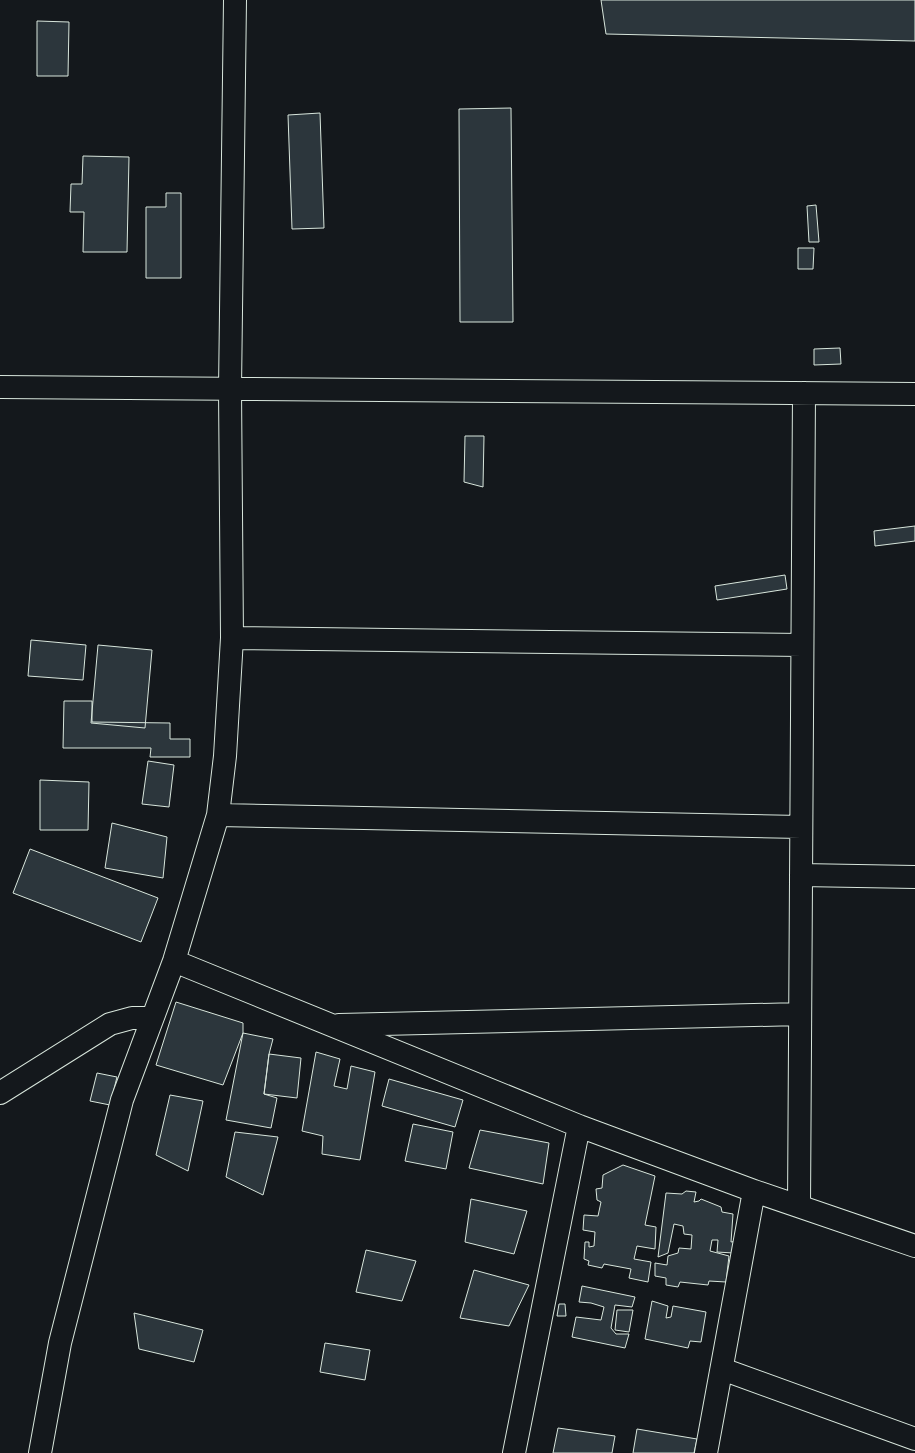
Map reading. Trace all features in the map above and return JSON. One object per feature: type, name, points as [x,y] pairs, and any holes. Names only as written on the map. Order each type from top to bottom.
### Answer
[{"type":"street","points":[[40,1453],[60,1344],[120,1108],[174,961],[218,816],[224,756],[232,638],[230,389],[235,0]]},
{"type":"street","points":[[0,387],[915,394]]},
{"type":"street","points":[[799,1206],[804,393]]},
{"type":"street","points":[[232,638],[802,645]]},
{"type":"street","points":[[218,816],[801,827]]},
{"type":"street","points":[[801,875],[915,877]]},
{"type":"street","points":[[174,961],[579,1126],[754,1191],[915,1246]]},
{"type":"street","points":[[331,1025],[800,1014]]},
{"type":"street","points":[[0,1093],[110,1024],[132,1018],[152,1018]]},
{"type":"street","points":[[514,1453],[579,1126]]},
{"type":"street","points":[[706,1453],[754,1191]]},
{"type":"street","points":[[722,1369],[915,1438]]},
{"type":"building","points":[[601,0],[915,0],[915,41],[606,34]]},
{"type":"building","points":[[37,21],[69,22],[68,76],[37,76]]},
{"type":"building","points":[[511,108],[513,322],[460,322],[459,109]]},
{"type":"building","points":[[320,113],[324,228],[292,229],[288,115]]},
{"type":"building","points":[[83,156],[129,157],[127,252],[83,252],[84,212],[70,212],[71,184],[82,184]]},
{"type":"building","points":[[166,193],[181,193],[181,278],[146,278],[146,207],[166,207]]},
{"type":"building","points":[[816,205],[819,242],[809,242],[807,206]]},
{"type":"building","points":[[798,248],[814,248],[813,269],[798,269]]},
{"type":"building","points":[[840,348],[841,364],[814,365],[814,349]]},
{"type":"building","points":[[465,436],[484,436],[483,487],[464,482]]},
{"type":"building","points":[[915,526],[915,541],[875,546],[874,531]]},
{"type":"building","points":[[785,575],[787,589],[717,600],[715,586]]},
{"type":"building","points":[[31,640],[86,645],[83,680],[28,676]]},
{"type":"building","points":[[98,645],[152,650],[145,728],[91,723]]},
{"type":"building","points":[[64,701],[92,701],[92,722],[170,723],[170,739],[190,739],[190,757],[150,757],[151,748],[63,748]]},
{"type":"building","points":[[148,761],[174,765],[169,807],[142,804]]},
{"type":"building","points":[[40,780],[89,782],[88,830],[40,830]]},
{"type":"building","points":[[112,823],[167,837],[163,878],[105,868]]},
{"type":"building","points":[[30,849],[158,898],[141,942],[13,893]]},
{"type":"building","points":[[176,1002],[243,1023],[243,1033],[223,1085],[156,1065]]},
{"type":"building","points":[[243,1033],[273,1039],[269,1054],[264,1094],[277,1098],[271,1128],[226,1120]]},
{"type":"building","points":[[316,1052],[340,1059],[334,1086],[347,1089],[351,1066],[375,1072],[360,1160],[322,1154],[323,1136],[302,1131]]},
{"type":"building","points":[[269,1054],[301,1058],[297,1098],[264,1094]]},
{"type":"building","points":[[97,1073],[117,1077],[110,1105],[90,1101]]},
{"type":"building","points":[[389,1079],[463,1100],[455,1127],[382,1106]]},
{"type":"building","points":[[170,1095],[203,1101],[188,1171],[156,1155]]},
{"type":"building","points":[[413,1124],[453,1132],[446,1169],[405,1161]]},
{"type":"building","points":[[480,1130],[549,1143],[543,1184],[469,1168]]},
{"type":"building","points":[[235,1132],[278,1137],[263,1195],[226,1177]]},
{"type":"building","points":[[623,1165],[655,1176],[645,1225],[656,1227],[655,1249],[637,1246],[634,1259],[651,1262],[648,1282],[629,1278],[631,1269],[604,1264],[602,1268],[588,1265],[589,1261],[584,1259],[585,1242],[589,1242],[589,1247],[594,1246],[595,1232],[583,1230],[584,1215],[598,1216],[601,1202],[597,1200],[596,1189],[602,1188],[603,1175]]},
{"type":"building","points":[[686,1191],[696,1192],[694,1202],[701,1199],[721,1207],[722,1212],[733,1214],[731,1242],[737,1241],[733,1253],[717,1252],[718,1240],[712,1240],[710,1251],[729,1256],[726,1282],[709,1281],[708,1285],[680,1282],[678,1287],[666,1285],[666,1278],[655,1276],[655,1263],[667,1265],[668,1256],[678,1253],[679,1248],[691,1249],[692,1235],[684,1234],[683,1226],[674,1224],[668,1253],[658,1257],[666,1193],[682,1194]]},
{"type":"building","points":[[471,1199],[527,1211],[514,1254],[465,1242]]},
{"type":"building","points":[[366,1250],[416,1261],[402,1301],[356,1292]]},
{"type":"building","points":[[474,1270],[529,1285],[509,1326],[460,1318]]},
{"type":"building","points":[[582,1286],[635,1297],[632,1307],[615,1305],[611,1328],[616,1334],[629,1334],[625,1348],[572,1337],[576,1317],[601,1320],[604,1307],[591,1303],[579,1302]]},
{"type":"building","points":[[652,1301],[668,1306],[666,1318],[671,1317],[673,1306],[706,1312],[701,1342],[690,1341],[688,1348],[645,1339]]},
{"type":"building","points":[[559,1304],[565,1304],[566,1316],[557,1316]]},
{"type":"building","points":[[617,1310],[633,1310],[629,1332],[615,1330]]},
{"type":"building","points":[[134,1313],[203,1330],[194,1362],[139,1349]]},
{"type":"building","points":[[325,1343],[370,1350],[365,1380],[320,1372]]},
{"type":"building","points":[[558,1428],[615,1436],[612,1453],[553,1453]]},
{"type":"building","points":[[637,1429],[697,1439],[694,1453],[633,1453]]}]
